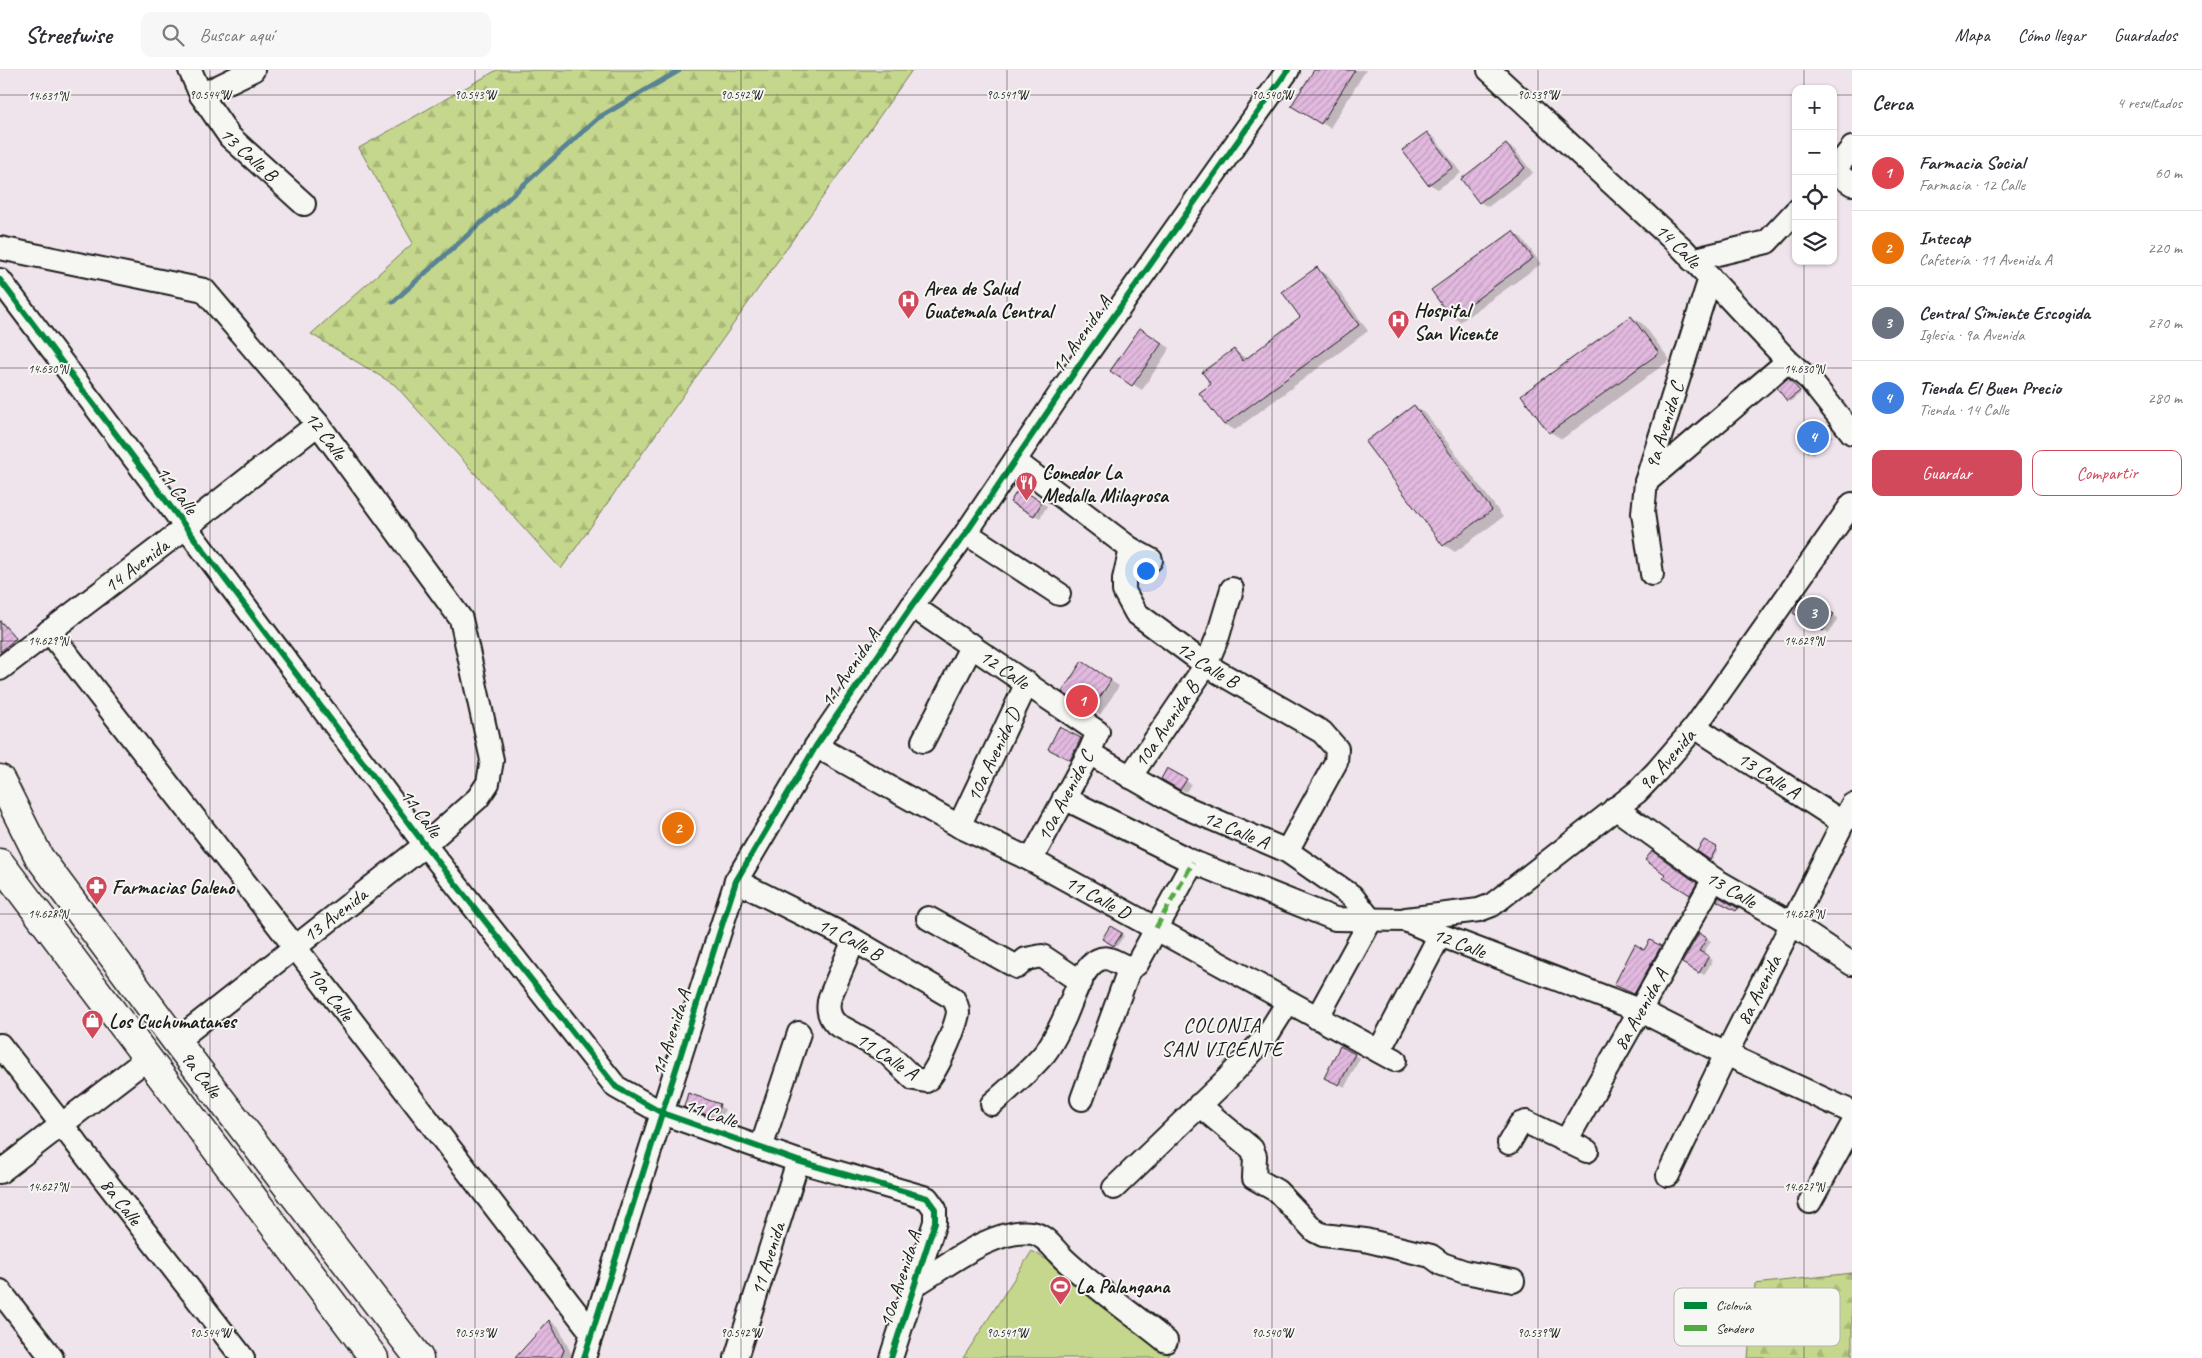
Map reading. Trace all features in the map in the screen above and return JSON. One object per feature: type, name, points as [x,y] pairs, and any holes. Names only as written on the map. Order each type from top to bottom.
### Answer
[{"type":"main road","name":"9a Calle","points":[[0,779],[39,857],[176,1041],[418,1358]]},
{"type":"main road","name":"9a Calle","points":[[0,863],[374,1358]]},
{"type":"street","name":"13 Calle B","points":[[190,70],[201,95],[230,137],[304,204]]},
{"type":"street","points":[[201,95],[253,70]]},
{"type":"street","name":"11 Avenida A","points":[[584,1358],[736,881],[816,746],[912,606],[966,533],[1082,361],[1288,70]]},
{"type":"street","name":"14 Calle","points":[[1489,70],[1692,260],[1788,360],[1810,380],[1852,433]]},
{"type":"street","points":[[1837,167],[1852,148]]},
{"type":"street","points":[[1837,175],[1852,184]]},
{"type":"street","points":[[1692,260],[1767,242],[1792,215]]},
{"type":"street","name":"12 Calle","points":[[0,248],[204,290],[318,424],[461,619],[492,760],[488,783]]},
{"type":"street","name":"9a Avenida C","points":[[1652,574],[1642,512],[1646,482],[1710,278]]},
{"type":"street","name":"11 Calle","points":[[0,280],[425,845],[616,1087],[662,1113],[798,1160],[927,1198],[935,1209]]},
{"type":"street","points":[[1646,482],[1788,360]]},
{"type":"street","name":"14 Avenida","points":[[0,669],[318,424]]},
{"type":"street","points":[[1015,462],[1150,560]]},
{"type":"street","name":"9a Avenida","points":[[1405,920],[1479,910],[1492,905],[1637,792],[1695,727],[1852,504]]},
{"type":"street","points":[[966,533],[1059,594]]},
{"type":"street","name":"12 Calle B","points":[[1131,548],[1124,579],[1124,591],[1136,613],[1206,665],[1322,732],[1337,748],[1336,762],[1286,850]]},
{"type":"street","name":"10a Avenida B","points":[[1130,777],[1206,665],[1218,636],[1232,589]]},
{"type":"street","name":"12 Calle","points":[[912,606],[972,644],[1098,732]]},
{"type":"street","name":"10a Calle","points":[[48,632],[295,947],[592,1333]]},
{"type":"street","points":[[923,741],[972,644]]},
{"type":"street","name":"10a Avenida D","points":[[959,826],[1027,683]]},
{"type":"street","name":"13 Calle A","points":[[1695,727],[1847,814]]},
{"type":"street","name":"10a Avenida C","points":[[1031,860],[1089,753],[1098,732]]},
{"type":"street","name":"11 Calle D","points":[[816,746],[959,826],[1031,860],[1387,1056],[1440,935]]},
{"type":"street","name":"12 Calle A","points":[[1089,753],[1180,805],[1286,850],[1352,896],[1371,920]]},
{"type":"street","name":"13 Avenida","points":[[176,1041],[425,845],[478,798],[488,783]]},
{"type":"street","name":"12 Calle","points":[[1064,798],[1193,862],[1335,919],[1405,920],[1639,1010],[1726,1054],[1852,1112]]},
{"type":"street","name":"13 Calle","points":[[1615,808],[1714,879],[1792,924],[1852,964]]},
{"type":"street","name":"8a Avenida","points":[[1668,1175],[1726,1054],[1847,814]]},
{"type":"street","points":[[1082,1099],[1130,967],[1137,964],[1193,862]]},
{"type":"street","name":"8a Avenida A","points":[[1566,1141],[1714,879]]},
{"type":"street","name":"11 Calle B","points":[[736,881],[854,940],[947,994],[957,1004],[957,1018],[934,1073],[926,1081]]},
{"type":"street","points":[[928,918],[1017,967],[1026,959],[1042,956],[1081,982]]},
{"type":"street","points":[[1317,1018],[1371,920]]},
{"type":"street","name":"11 Calle A","points":[[854,940],[830,996],[828,1011],[831,1019],[836,1024],[885,1051],[914,1079],[926,1081]]},
{"type":"street","points":[[992,1104],[1046,1052],[1090,966],[1100,959],[1112,959],[1130,967]]},
{"type":"street","points":[[1114,1188],[1266,1037],[1288,1002]]},
{"type":"street","points":[[761,1148],[799,1033]]},
{"type":"street","name":"8a Calle","points":[[0,1044],[243,1358]]},
{"type":"street","points":[[0,1172],[148,1058]]},
{"type":"street","points":[[1199,1105],[1252,1148],[1256,1156],[1254,1178],[1277,1191],[1316,1232],[1323,1235],[1365,1240],[1431,1256],[1442,1264],[1464,1272],[1513,1281]]},
{"type":"street","points":[[1509,1142],[1520,1124],[1526,1122],[1587,1151]]},
{"type":"street","points":[[1810,1202],[1852,1124]]},
{"type":"street","name":"11 Avenida","points":[[736,1358],[798,1160]]},
{"type":"street","name":"10a Avenida A","points":[[891,1358],[935,1222],[935,1209]]},
{"type":"street","points":[[915,1285],[983,1244],[1014,1234],[1032,1233],[1043,1237],[1065,1260],[1166,1341]]},
{"type":"street","points":[[0,1291],[52,1358]]},
{"type":"green space","points":[[497,70],[912,70],[561,569],[395,385],[311,334],[413,243],[359,148]]},
{"type":"green space","name":"La Palangana","points":[[1032,1251],[1179,1338],[1166,1358],[963,1358]]},
{"type":"green space","points":[[1852,1273],[1852,1358],[1748,1358],[1749,1346],[1840,1346],[1840,1288],[1755,1288],[1755,1284]]},
{"type":"building","points":[[1314,70],[1355,70],[1321,124],[1291,106]]},
{"type":"building","points":[[1427,132],[1453,167],[1428,185],[1402,150]]},
{"type":"building","points":[[1506,144],[1525,168],[1479,203],[1461,179]]},
{"type":"building","points":[[1513,231],[1533,258],[1451,318],[1431,290]]},
{"type":"building","points":[[1317,267],[1359,325],[1224,425],[1199,393],[1211,384],[1202,372],[1234,349],[1243,361],[1300,317],[1282,292]]},
{"type":"building","points":[[1631,316],[1659,353],[1549,433],[1521,395]]},
{"type":"building","points":[[1140,328],[1162,343],[1132,386],[1110,371]]},
{"type":"building","points":[[1788,378],[1800,391],[1787,401],[1777,388]]},
{"type":"building","points":[[1414,405],[1492,510],[1443,546],[1365,442]]},
{"type":"building","points":[[1818,423],[1828,433],[1808,452],[1798,442]]},
{"type":"building","name":"Comedor La Medalla Milagrosa","points":[[1019,488],[1042,502],[1034,516],[1010,502]]},
{"type":"building","points":[[1803,596],[1834,614],[1823,631],[1793,613]]},
{"type":"building","points":[[0,621],[16,638],[0,652]]},
{"type":"building","points":[[1082,661],[1111,680],[1091,711],[1062,692]]},
{"type":"building","points":[[1059,727],[1081,738],[1070,760],[1048,749]]},
{"type":"building","points":[[1167,768],[1187,779],[1180,790],[1161,779]]},
{"type":"building","points":[[1704,840],[1717,847],[1710,860],[1697,851]]},
{"type":"building","points":[[1652,851],[1697,883],[1690,895],[1663,878],[1666,875],[1645,860]]},
{"type":"building","points":[[1719,897],[1738,908],[1736,911],[1717,901]]},
{"type":"building","points":[[1110,926],[1122,933],[1114,946],[1102,939]]},
{"type":"building","points":[[1699,933],[1707,938],[1699,951],[1709,956],[1699,973],[1682,963]]},
{"type":"building","points":[[1650,940],[1661,946],[1634,994],[1614,985],[1635,944],[1644,950]]},
{"type":"building","points":[[1340,1046],[1355,1054],[1339,1085],[1324,1078]]},
{"type":"building","points":[[688,1093],[720,1104],[716,1118],[684,1107]]},
{"type":"building","points":[[549,1320],[564,1350],[561,1358],[515,1358]]},
{"type":"waterway","points":[[393,302],[598,118],[680,70]]},
{"type":"marked path","points":[[1156,928],[1193,862]]},
{"type":"cycle path","points":[[584,1358],[736,881],[816,746],[912,606],[966,533],[1082,361],[1288,70]]},
{"type":"cycle path","points":[[0,280],[425,845],[616,1087],[662,1113],[798,1161],[927,1198],[935,1209],[935,1222],[891,1358]]},
{"type":"place","name":"Area de Salud Guatemala Central","points":[[908,319]]},
{"type":"place","name":"Hospital San Vicente","points":[[1398,340]]},
{"type":"place","name":"Tienda El Buen Precio","points":[[1813,437]]},
{"type":"place","name":"Comedor La Medalla Milagrosa","points":[[1026,502]]},
{"type":"place","name":"Central Simiente Escogida","points":[[1813,613]]},
{"type":"place","name":"Farmacia Social","points":[[1082,701]]},
{"type":"place","name":"Intecap","points":[[678,828]]},
{"type":"place","name":"Farmacias Galeno","points":[[96,906]]},
{"type":"place","name":"Los Cuchumatanes","points":[[93,1040]]},
{"type":"place","name":"La Palangana","points":[[1060,1305]]},
{"type":"district","name":"COLONIA SAN VICENTE","points":[[1222,1037]]}]
